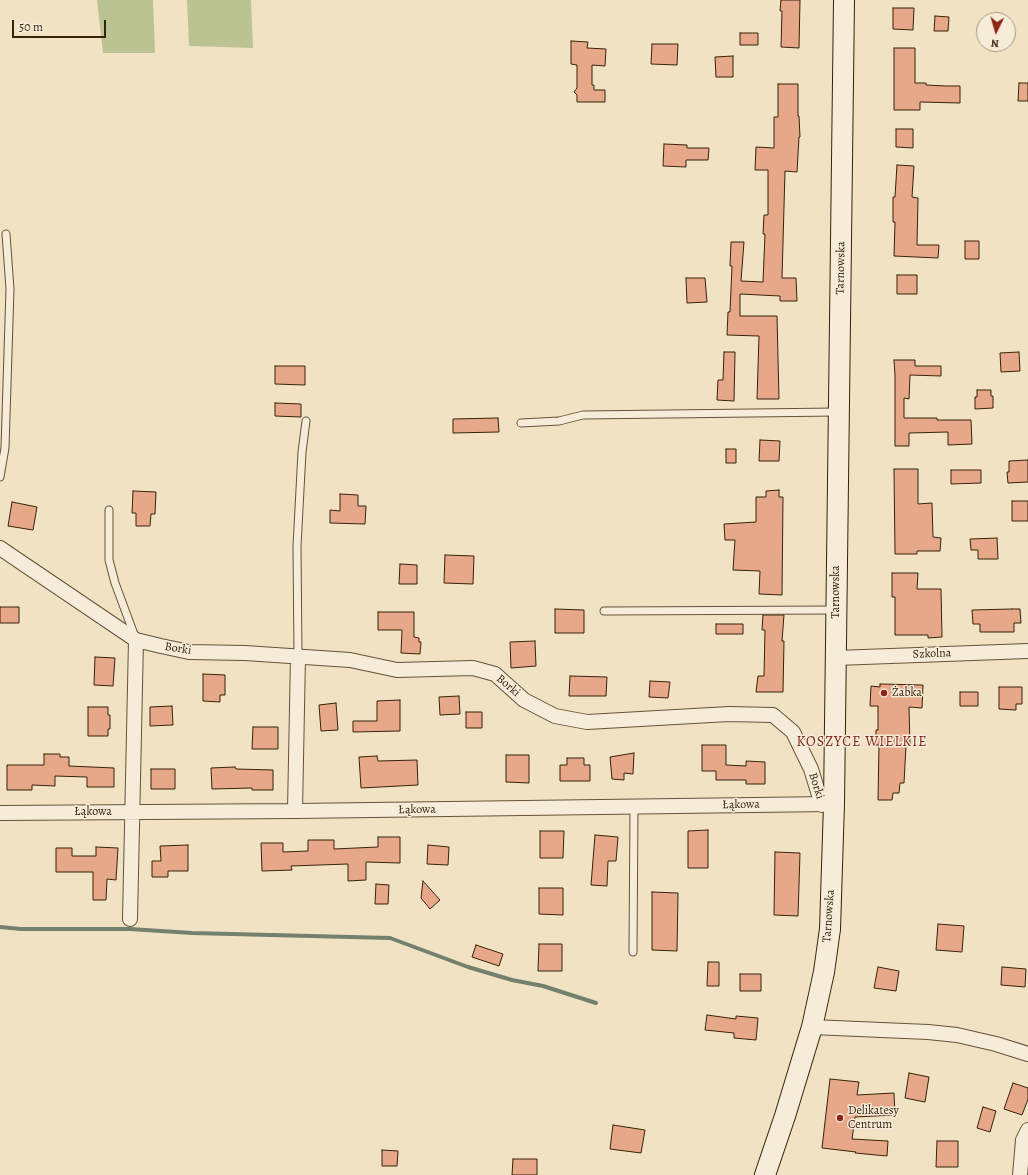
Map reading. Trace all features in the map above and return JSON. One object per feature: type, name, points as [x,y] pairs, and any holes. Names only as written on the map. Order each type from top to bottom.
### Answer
[{"type":"street","name":"Tarnowska","points":[[765,1175],[785,1116],[812,1027],[824,972],[830,929],[828,804],[836,658],[844,0]]},
{"type":"street","points":[[0,548],[136,640],[130,919]]},
{"type":"street","name":"Borki","points":[[136,640],[189,652],[245,653],[350,660],[397,670],[473,668],[495,674],[524,700],[555,716],[587,722],[729,714],[773,715],[793,732],[828,804]]},
{"type":"street","name":"Szkolna","points":[[836,658],[1028,650]]},
{"type":"street","points":[[295,811],[298,656]]},
{"type":"street","name":"Łąkowa","points":[[0,813],[295,811],[828,804]]},
{"type":"street","points":[[812,1027],[928,1032],[957,1035],[1028,1053]]},
{"type":"street","points":[[1020,1175],[1023,1140],[1028,1130]]},
{"type":"lane","points":[[0,477],[5,448],[10,304],[6,234]]},
{"type":"lane","points":[[521,423],[559,422],[583,414],[839,412]]},
{"type":"lane","points":[[298,656],[297,546],[302,452],[306,421]]},
{"type":"lane","points":[[109,510],[109,560],[115,583],[136,640]]},
{"type":"lane","points":[[604,611],[836,610]]},
{"type":"lane","points":[[633,952],[634,807]]},
{"type":"green space","points":[[97,0],[153,0],[155,53],[103,53]]},
{"type":"green space","points":[[187,0],[251,0],[253,48],[189,46]]},
{"type":"building","points":[[781,0],[800,0],[799,48],[781,47]]},
{"type":"building","points":[[893,8],[914,8],[913,30],[893,29]]},
{"type":"building","points":[[935,16],[949,17],[948,31],[934,31]]},
{"type":"building","points":[[740,33],[758,33],[758,45],[740,45]]},
{"type":"building","points":[[571,41],[588,42],[587,48],[606,49],[605,66],[592,65],[592,85],[594,85],[594,90],[605,90],[605,102],[577,102],[577,95],[574,92],[577,88],[577,65],[571,64]]},
{"type":"building","points":[[652,44],[678,44],[677,65],[651,64]]},
{"type":"building","points":[[894,48],[915,48],[915,83],[926,83],[926,85],[960,86],[960,103],[920,102],[920,110],[894,110]]},
{"type":"building","points":[[733,56],[733,77],[716,77],[715,57]]},
{"type":"building","points":[[1019,83],[1028,83],[1028,101],[1018,101]]},
{"type":"building","points":[[778,84],[798,84],[798,116],[800,137],[797,172],[785,171],[782,278],[796,278],[797,301],[780,301],[780,296],[740,294],[740,316],[777,316],[779,399],[757,399],[759,336],[727,335],[728,312],[730,312],[732,266],[730,266],[731,242],[744,242],[741,281],[763,282],[765,234],[763,234],[764,215],[768,215],[768,170],[755,170],[756,147],[774,148],[774,117],[778,117]]},
{"type":"building","points":[[896,129],[913,129],[913,148],[896,147]]},
{"type":"building","points":[[664,144],[687,145],[687,148],[709,148],[708,160],[686,160],[686,167],[663,166]]},
{"type":"building","points":[[897,165],[914,166],[912,197],[918,198],[917,245],[939,245],[938,258],[894,256],[895,222],[893,222],[893,197],[895,197]]},
{"type":"building","points":[[965,241],[979,241],[979,259],[965,259]]},
{"type":"building","points":[[897,275],[917,275],[917,294],[897,294]]},
{"type":"building","points":[[686,278],[705,278],[707,302],[687,303]]},
{"type":"building","points":[[724,352],[735,352],[734,401],[717,400],[718,380],[723,380]]},
{"type":"building","points":[[1019,352],[1020,371],[1001,372],[1000,353]]},
{"type":"building","points":[[894,360],[915,360],[915,366],[941,366],[941,376],[910,375],[909,399],[904,398],[904,418],[971,420],[972,444],[948,445],[948,432],[909,433],[909,446],[895,446]]},
{"type":"building","points":[[275,366],[305,366],[305,385],[275,384]]},
{"type":"building","points":[[977,390],[991,390],[991,396],[993,396],[993,408],[975,409],[975,397],[977,397]]},
{"type":"building","points":[[275,403],[301,404],[301,417],[275,416]]},
{"type":"building","points":[[498,418],[499,432],[453,433],[453,419]]},
{"type":"building","points":[[760,440],[780,441],[779,461],[759,461]]},
{"type":"building","points":[[726,449],[736,449],[736,463],[726,463]]},
{"type":"building","points":[[1028,460],[1028,482],[1008,483],[1007,472],[1009,472],[1009,461]]},
{"type":"building","points":[[894,469],[918,469],[918,504],[932,503],[933,537],[941,538],[940,551],[917,551],[917,554],[895,554]]},
{"type":"building","points":[[951,470],[981,470],[981,483],[951,484]]},
{"type":"building","points":[[779,490],[779,497],[783,497],[782,595],[759,594],[760,571],[733,570],[735,540],[725,540],[724,524],[756,522],[756,497],[766,497],[766,491]]},
{"type":"building","points":[[133,491],[156,492],[155,514],[151,514],[150,526],[136,526],[136,513],[132,513]]},
{"type":"building","points":[[340,494],[358,495],[358,506],[366,506],[365,524],[330,523],[330,510],[340,511]]},
{"type":"building","points":[[1012,501],[1028,501],[1028,521],[1012,521]]},
{"type":"building","points":[[12,502],[37,507],[33,530],[8,526]]},
{"type":"building","points":[[997,538],[998,559],[978,559],[978,550],[971,550],[970,539]]},
{"type":"building","points":[[445,555],[474,556],[473,584],[444,583]]},
{"type":"building","points":[[400,564],[417,565],[417,584],[399,584]]},
{"type":"building","points":[[892,573],[918,573],[917,589],[941,589],[942,637],[928,638],[928,635],[895,635],[895,597],[892,597]]},
{"type":"building","points":[[0,607],[19,607],[19,623],[0,623]]},
{"type":"building","points":[[555,609],[584,610],[584,633],[555,633]]},
{"type":"building","points":[[1020,609],[1021,623],[1014,623],[1014,632],[980,632],[980,624],[973,624],[972,610]]},
{"type":"building","points":[[378,612],[414,612],[414,637],[419,638],[419,642],[421,642],[420,654],[401,653],[402,630],[378,630]]},
{"type":"building","points":[[763,615],[784,615],[782,641],[784,641],[783,692],[756,692],[758,676],[764,676],[765,630],[762,630]]},
{"type":"building","points":[[716,624],[743,624],[743,634],[716,634]]},
{"type":"building","points":[[535,641],[536,666],[511,668],[510,642]]},
{"type":"building","points":[[95,657],[115,658],[113,686],[94,685]]},
{"type":"building","points":[[203,674],[225,675],[225,695],[220,695],[220,702],[203,701]]},
{"type":"building","points":[[570,676],[607,677],[606,696],[569,696]]},
{"type":"building","points":[[650,681],[670,682],[668,698],[649,697]]},
{"type":"building","points":[[880,684],[923,685],[922,708],[909,707],[910,746],[906,746],[904,783],[900,783],[899,793],[893,793],[892,800],[878,800],[879,745],[876,745],[876,730],[878,730],[878,706],[870,706],[871,686],[880,687]]},
{"type":"building","points":[[999,687],[1022,687],[1022,704],[1016,704],[1016,710],[999,709]]},
{"type":"building","points":[[960,692],[978,692],[978,706],[960,706]]},
{"type":"building","points":[[459,696],[460,714],[440,715],[439,697]]},
{"type":"building","points":[[400,700],[400,731],[353,732],[353,721],[377,721],[377,701]]},
{"type":"building","points":[[336,703],[338,730],[321,731],[319,705]]},
{"type":"building","points":[[172,706],[173,725],[150,726],[150,707]]},
{"type":"building","points":[[88,707],[108,707],[108,715],[110,715],[110,729],[108,729],[108,736],[88,736]]},
{"type":"building","points":[[466,712],[482,712],[482,728],[466,728]]},
{"type":"building","points":[[253,727],[278,727],[278,749],[252,749]]},
{"type":"building","points":[[702,745],[726,745],[726,765],[746,766],[746,761],[765,762],[765,784],[746,784],[746,780],[716,780],[716,771],[702,771]]},
{"type":"building","points":[[634,753],[633,774],[624,773],[624,780],[612,779],[610,757]]},
{"type":"building","points":[[44,754],[60,754],[60,757],[69,757],[69,766],[114,768],[114,787],[87,787],[87,777],[55,776],[55,786],[32,785],[32,790],[7,790],[7,765],[44,765]]},
{"type":"building","points":[[506,755],[529,755],[529,783],[506,782]]},
{"type":"building","points":[[377,756],[378,761],[417,760],[418,785],[361,788],[359,757]]},
{"type":"building","points":[[567,758],[584,758],[584,765],[590,765],[590,781],[560,781],[560,765],[567,765]]},
{"type":"building","points":[[235,767],[236,769],[273,770],[273,790],[252,790],[252,788],[212,789],[211,768]]},
{"type":"building","points":[[151,769],[175,769],[175,789],[151,789]]},
{"type":"building","points":[[708,830],[708,868],[688,868],[688,831]]},
{"type":"building","points":[[540,831],[564,831],[563,858],[540,858]]},
{"type":"building","points":[[595,835],[618,837],[616,861],[608,861],[607,886],[591,885]]},
{"type":"building","points":[[378,837],[400,837],[400,863],[366,862],[366,880],[348,881],[348,864],[291,866],[292,870],[262,871],[261,843],[283,843],[283,852],[308,851],[308,840],[334,840],[334,849],[378,847]]},
{"type":"building","points":[[188,845],[188,871],[168,871],[168,877],[152,877],[152,861],[161,861],[160,846]]},
{"type":"building","points":[[428,845],[449,847],[448,865],[427,864]]},
{"type":"building","points":[[96,847],[118,848],[116,880],[107,879],[106,900],[93,900],[93,872],[56,872],[56,848],[72,848],[72,856],[96,856]]},
{"type":"building","points":[[775,852],[800,853],[798,916],[774,915]]},
{"type":"building","points":[[423,881],[440,900],[430,909],[421,898]]},
{"type":"building","points":[[376,884],[389,885],[388,904],[375,904]]},
{"type":"building","points":[[539,888],[563,888],[563,915],[539,914]]},
{"type":"building","points":[[652,892],[678,893],[677,951],[652,950]]},
{"type":"building","points":[[938,924],[964,926],[962,952],[936,950]]},
{"type":"building","points":[[539,944],[562,944],[562,971],[538,971]]},
{"type":"building","points":[[476,945],[503,954],[499,966],[472,957]]},
{"type":"building","points":[[708,962],[719,962],[719,986],[707,986]]},
{"type":"building","points":[[878,967],[899,971],[896,991],[874,988]]},
{"type":"building","points":[[1002,967],[1026,969],[1025,987],[1001,985]]},
{"type":"building","points":[[740,974],[761,974],[761,991],[740,991]]},
{"type":"building","points":[[707,1015],[736,1019],[736,1016],[758,1018],[756,1040],[734,1038],[734,1033],[705,1030]]},
{"type":"building","points":[[909,1073],[929,1077],[925,1102],[905,1098]]},
{"type":"building","points":[[830,1079],[859,1082],[857,1095],[894,1093],[895,1115],[855,1117],[852,1139],[888,1141],[887,1156],[822,1148]]},
{"type":"building","points":[[1013,1083],[1028,1088],[1028,1099],[1022,1115],[1004,1109]]},
{"type":"building","points":[[983,1107],[996,1111],[990,1132],[977,1128]]},
{"type":"building","points":[[613,1125],[645,1130],[641,1153],[610,1149]]},
{"type":"building","points":[[937,1141],[958,1141],[958,1167],[936,1167]]},
{"type":"building","points":[[382,1150],[398,1151],[397,1166],[382,1166]]},
{"type":"building","points":[[513,1159],[537,1159],[537,1175],[512,1175]]},
{"type":"waterway","points":[[0,927],[21,929],[130,929],[192,933],[390,938],[468,967],[512,980],[543,986],[596,1003]]},
{"type":"place","name":"Żabka","points":[[884,693]]},
{"type":"place","name":"Delikatesy Centrum","points":[[840,1118]]},
{"type":"district","name":"KOSZYCE WIELKIE","points":[[862,743]]}]
